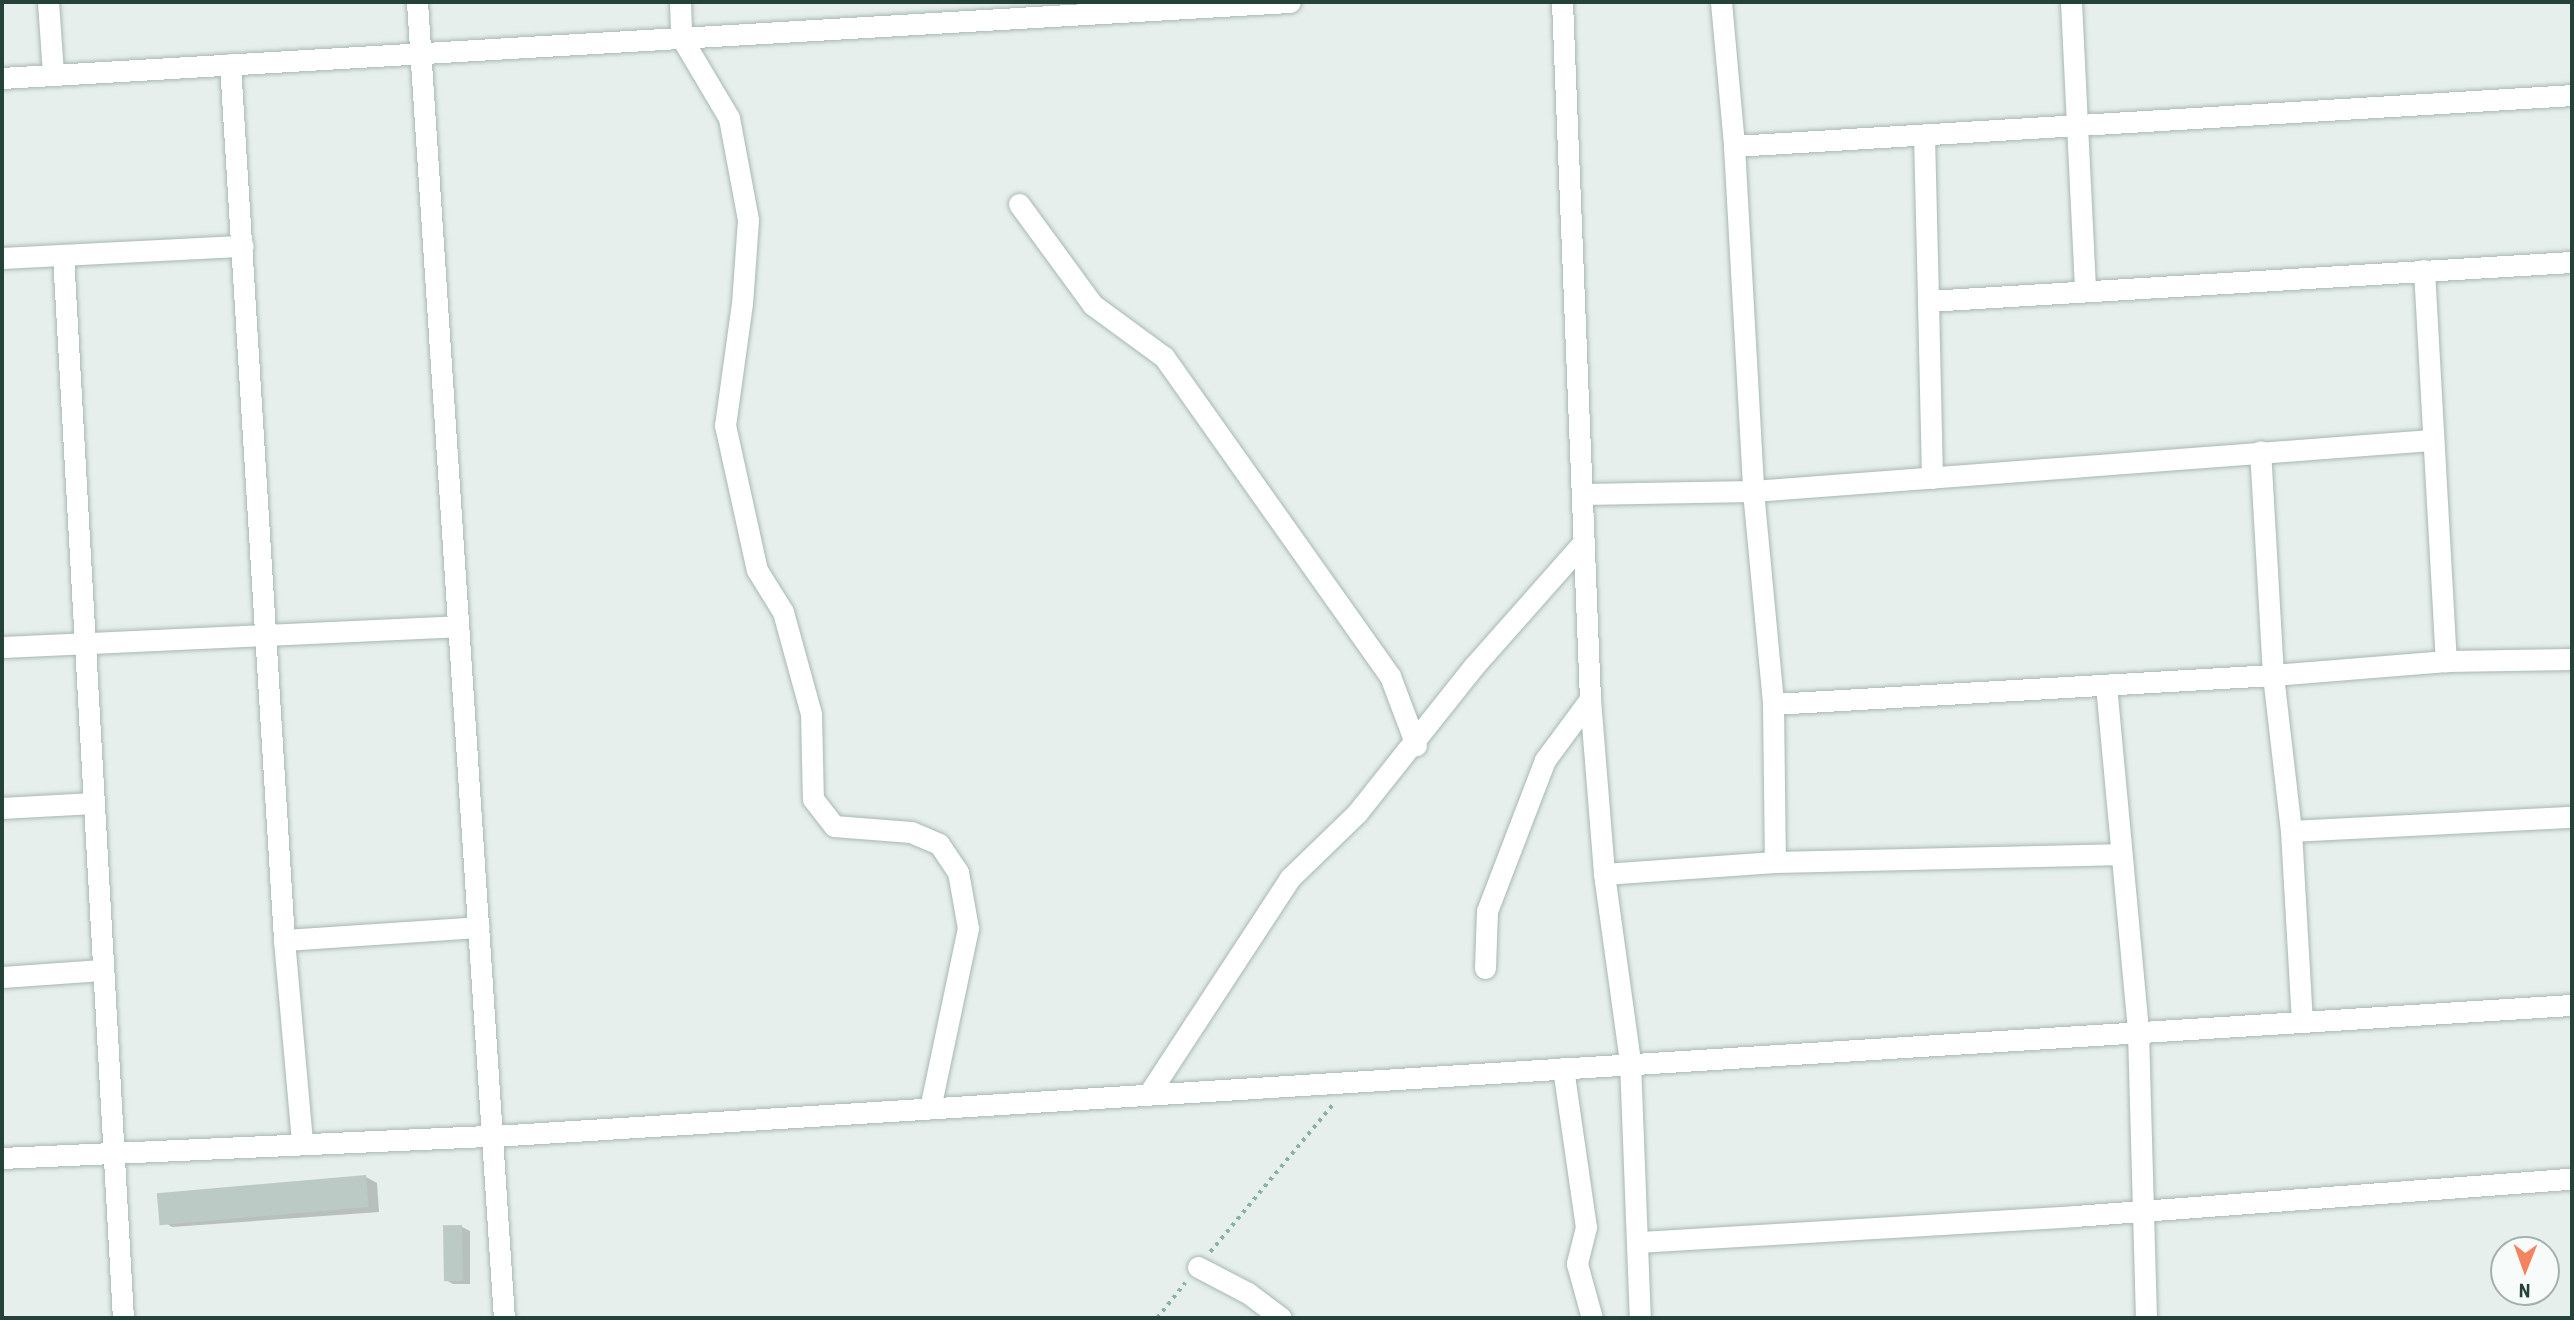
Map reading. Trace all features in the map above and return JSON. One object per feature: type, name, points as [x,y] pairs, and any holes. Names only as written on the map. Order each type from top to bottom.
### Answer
[{"type":"street","points":[[48,2],[53,74]]},
{"type":"street","points":[[417,2],[504,1318]]},
{"type":"street","points":[[680,2],[681,37],[729,118],[748,220],[742,303],[725,425],[757,570],[783,612],[811,714],[813,799],[834,827],[911,832],[939,844],[958,872],[968,928],[930,1108]]},
{"type":"street","points":[[2,78],[1290,2]]},
{"type":"street","points":[[1562,2],[1590,699],[1604,874],[1630,1062],[1640,1318]]},
{"type":"street","points":[[1721,2],[1734,146],[1754,491],[1773,704],[1775,862]]},
{"type":"street","points":[[2071,2],[2085,289]]},
{"type":"street","points":[[230,64],[284,940],[302,1143]]},
{"type":"street","points":[[1734,146],[2572,94]]},
{"type":"street","points":[[1924,135],[1932,478]]},
{"type":"street","points":[[1019,204],[1093,305],[1164,357],[1390,676],[1416,745]]},
{"type":"street","points":[[2,258],[243,246]]},
{"type":"street","points":[[63,255],[123,1318]]},
{"type":"street","points":[[1928,301],[2085,289],[2572,261]]},
{"type":"street","points":[[2424,270],[2431,440],[2446,662]]},
{"type":"street","points":[[1583,494],[1754,491],[2431,440]]},
{"type":"street","points":[[2260,451],[2273,675],[2291,831],[2302,1021]]},
{"type":"street","points":[[1148,1094],[1290,878],[1357,813],[1416,745],[1474,666],[1582,544]]},
{"type":"street","points":[[2,647],[458,626]]},
{"type":"street","points":[[1773,704],[2273,675],[2446,662],[2572,659]]},
{"type":"street","points":[[2106,685],[2138,1032],[2146,1318]]},
{"type":"street","points":[[1485,968],[1487,911],[1545,761],[1590,699]]},
{"type":"street","points":[[2,808],[93,803]]},
{"type":"street","points":[[2291,831],[2572,817]]},
{"type":"street","points":[[1604,874],[1775,862],[2120,854]]},
{"type":"street","points":[[284,940],[479,927]]},
{"type":"street","points":[[2,977],[102,970]]},
{"type":"street","points":[[2,1158],[494,1136],[2572,1004]]},
{"type":"street","points":[[1563,1068],[1586,1227],[1577,1264],[1592,1318]]},
{"type":"street","points":[[1639,1242],[2143,1212],[2572,1179]]},
{"type":"street","points":[[1198,1267],[1248,1293],[1281,1318]]},
{"type":"path","points":[[1157,1318],[1260,1188],[1299,1150],[1346,1082]]},
{"type":"building","points":[[366,1175],[369,1207],[160,1225],[157,1193]]},
{"type":"building","points":[[443,1225],[462,1225],[463,1281],[444,1281]]}]
